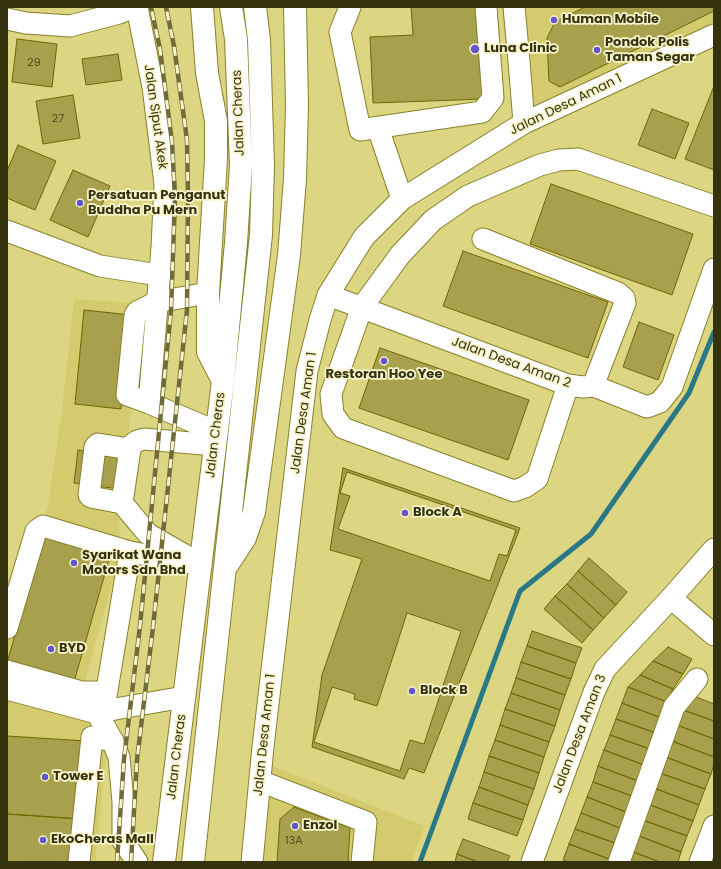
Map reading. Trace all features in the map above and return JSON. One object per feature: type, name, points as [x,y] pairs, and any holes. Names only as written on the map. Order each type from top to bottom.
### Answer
[{"type":"highway","points":[[202,7],[207,73],[216,121],[216,159],[208,293],[208,352],[223,381]]},
{"type":"highway","name":"Jalan Cheras","points":[[164,862],[223,381],[236,243],[241,165],[236,40],[231,7]]},
{"type":"highway","name":"Jalan Cheras","points":[[193,862],[261,235],[263,166],[259,40],[255,7]]},
{"type":"highway","points":[[225,569],[245,538],[254,512],[289,255],[295,179],[298,105],[296,8]]},
{"type":"street","points":[[350,7],[340,32],[360,130],[482,112],[493,98],[486,7]]},
{"type":"street","points":[[516,8],[524,123]]},
{"type":"street","points":[[7,19],[26,23],[42,16],[70,26],[127,9]]},
{"type":"street","name":"Jalan Siput Akek","points":[[127,9],[153,87],[165,184],[149,403],[216,438]]},
{"type":"street","name":"Jalan Desa Aman 1","points":[[252,862],[307,371],[328,295],[364,237],[402,199],[524,123],[714,35]]},
{"type":"street","points":[[378,128],[402,199]]},
{"type":"street","points":[[568,386],[536,479],[525,488],[514,491],[343,428],[333,414],[331,394],[362,307],[400,255],[433,220],[468,196],[540,165],[560,160],[578,159],[714,206]]},
{"type":"street","points":[[7,231],[100,266],[159,275]]},
{"type":"street","points":[[483,240],[618,293],[624,298],[625,303],[593,386]]},
{"type":"street","name":"Jalan Desa Aman 2","points":[[328,295],[568,386],[593,386],[647,407],[660,402],[672,387],[714,269]]},
{"type":"street","points":[[157,302],[208,293]]},
{"type":"street","points":[[122,503],[130,448],[133,444],[144,439],[216,438]]},
{"type":"street","points":[[130,448],[98,444],[95,447],[89,495],[122,503],[148,534],[200,565]]},
{"type":"street","points":[[7,628],[36,531],[43,526],[130,552],[200,565]]},
{"type":"street","name":"Jalan Desa Aman 3","points":[[536,861],[594,692],[605,669],[714,549]]},
{"type":"street","points":[[130,552],[106,705],[112,742],[119,758],[123,802],[122,841],[137,862]]},
{"type":"street","points":[[671,598],[714,636]]},
{"type":"street","points":[[7,671],[82,692],[106,705]]},
{"type":"street","points":[[619,862],[674,707],[697,679]]},
{"type":"street","points":[[7,689],[106,705],[184,697]]},
{"type":"street","points":[[79,862],[92,737],[112,742]]},
{"type":"street","points":[[260,781],[366,822],[358,850]]},
{"type":"street","points":[[700,862],[714,826]]},
{"type":"shaded area","points":[[501,7],[714,7],[714,25],[515,122]]},
{"type":"shaded area","points":[[74,299],[143,304],[119,515],[120,555],[83,687],[7,667],[7,640],[48,506],[62,411]]},
{"type":"shaded area","points":[[7,681],[111,709],[95,862],[7,862]]},
{"type":"shaded area","points":[[272,766],[424,826],[412,862],[263,862]]},
{"type":"building","points":[[411,7],[480,7],[485,99],[373,103],[370,37],[413,35]]},
{"type":"building","points":[[585,7],[714,7],[714,11],[560,87],[549,81],[547,38],[555,22]]},
{"type":"building","points":[[17,39],[57,44],[52,87],[12,82]]},
{"type":"building","points":[[118,54],[122,80],[86,85],[82,59]]},
{"type":"building","points":[[714,86],[714,170],[685,159]]},
{"type":"building","points":[[73,95],[80,138],[43,144],[36,101]]},
{"type":"building","points":[[652,109],[689,123],[675,159],[638,145]]},
{"type":"building","points":[[18,145],[56,161],[35,210],[7,198],[7,171]]},
{"type":"building","name":"Persatuan Penganut Buddha Pu Mern","points":[[73,170],[110,186],[88,237],[50,220]]},
{"type":"building","points":[[551,184],[693,234],[672,295],[530,244]]},
{"type":"building","points":[[463,251],[608,302],[588,358],[443,306]]},
{"type":"building","points":[[84,310],[131,315],[121,409],[75,404]]},
{"type":"building","points":[[639,322],[674,335],[658,380],[623,367]]},
{"type":"building","points":[[380,348],[529,400],[508,460],[359,408]]},
{"type":"building","points":[[78,450],[123,455],[119,489],[74,483]]},
{"type":"building","points":[[343,468],[520,528],[424,773],[409,768],[404,779],[312,747],[322,675],[362,559],[330,550]]},
{"type":"building","name":"Block A","points":[[347,472],[516,530],[507,556],[499,554],[490,581],[338,529],[350,496],[340,493]]},
{"type":"building","points":[[43,536],[110,556],[74,682],[7,663]]},
{"type":"building","points":[[589,558],[627,592],[616,605],[578,571]]},
{"type":"building","points":[[578,571],[616,605],[604,618],[567,584]]},
{"type":"building","points":[[567,584],[604,618],[593,630],[555,596]]},
{"type":"building","points":[[555,596],[593,630],[582,643],[544,609]]},
{"type":"building","name":"Block B","points":[[407,613],[461,631],[424,744],[410,740],[400,771],[314,742],[332,687],[355,694],[354,699],[377,706]]},
{"type":"building","points":[[532,631],[582,648],[576,663],[527,646]]},
{"type":"building","points":[[527,646],[576,663],[571,679],[521,662]]},
{"type":"building","points":[[668,647],[692,659],[683,674],[653,661]]},
{"type":"building","points":[[653,661],[683,674],[673,689],[640,675]]},
{"type":"building","points":[[521,662],[571,679],[565,695],[516,678]]},
{"type":"building","points":[[640,675],[673,689],[667,702],[628,687]]},
{"type":"building","points":[[516,678],[565,695],[560,710],[511,693]]},
{"type":"building","points":[[628,687],[667,702],[661,718],[622,703]]},
{"type":"building","points":[[511,693],[560,710],[555,726],[505,709]]},
{"type":"building","points":[[686,693],[714,704],[714,721],[680,709]]},
{"type":"building","points":[[622,703],[661,718],[656,733],[616,719]]},
{"type":"building","points":[[505,709],[555,726],[549,742],[500,725]]},
{"type":"building","points":[[680,709],[714,721],[714,739],[674,724]]},
{"type":"building","points":[[616,719],[656,733],[650,749],[610,735]]},
{"type":"building","points":[[674,724],[714,739],[714,757],[669,740]]},
{"type":"building","points":[[500,725],[549,742],[544,757],[495,740]]},
{"type":"building","points":[[610,735],[650,749],[644,765],[604,750]]},
{"type":"building","name":"Tower E","points":[[7,736],[86,741],[81,819],[7,814]]},
{"type":"building","points":[[495,740],[544,757],[539,773],[489,756]]},
{"type":"building","points":[[669,740],[714,757],[714,764],[711,774],[663,756]]},
{"type":"building","points":[[604,750],[644,765],[638,781],[598,766]]},
{"type":"building","points":[[489,756],[539,773],[534,789],[484,772]]},
{"type":"building","points":[[663,756],[711,774],[705,789],[657,772]]},
{"type":"building","points":[[598,766],[638,781],[632,796],[593,782]]},
{"type":"building","points":[[484,772],[534,789],[528,805],[479,787]]},
{"type":"building","points":[[657,772],[705,789],[699,805],[651,787]]},
{"type":"building","points":[[593,782],[632,796],[626,812],[587,797]]},
{"type":"building","points":[[479,787],[528,805],[523,820],[473,803]]},
{"type":"building","points":[[651,787],[699,805],[693,821],[645,803]]},
{"type":"building","points":[[587,797],[626,812],[620,828],[581,813]]},
{"type":"building","points":[[473,803],[523,820],[517,836],[468,819]]},
{"type":"building","points":[[645,803],[693,821],[687,836],[640,819]]},
{"type":"building","points":[[294,807],[350,828],[348,862],[277,862],[280,819]]},
{"type":"building","points":[[581,813],[620,828],[615,843],[575,829]]},
{"type":"building","name":"EkoCheras Mall","points":[[7,814],[81,819],[76,862],[7,862]]},
{"type":"building","points":[[640,819],[687,836],[681,852],[634,834]]},
{"type":"building","points":[[575,829],[615,843],[609,859],[569,844]]},
{"type":"building","points":[[634,834],[681,852],[678,862],[660,862],[628,850]]},
{"type":"building","points":[[463,839],[510,856],[507,862],[478,862],[457,854]]},
{"type":"building","points":[[569,844],[609,859],[608,862],[569,862],[563,860]]},
{"type":"building","points":[[628,850],[660,862],[623,862]]},
{"type":"building","points":[[457,854],[478,862],[455,862]]},
{"type":"waterway","points":[[420,862],[520,591],[591,534],[689,393],[714,332]]},
{"type":"railway","points":[[117,862],[124,759],[140,626],[171,310],[175,198],[172,142],[160,49],[151,7]]},
{"type":"railway","points":[[131,862],[137,760],[153,627],[187,310],[187,140],[174,46],[166,7]]},
{"type":"place","name":"Human Mobile","points":[[554,20]]},
{"type":"place","name":"Luna Clinic","points":[[475,49]]},
{"type":"place","name":"Pondok Polis Taman Segar","points":[[597,50]]},
{"type":"place","name":"Persatuan Penganut Buddha Pu Mern","points":[[80,203]]},
{"type":"place","name":"Restoran Hoo Yee","points":[[384,361]]},
{"type":"place","name":"Block A","points":[[405,513]]},
{"type":"place","name":"Syarikat Wana Motors Sdn Bhd","points":[[74,563]]},
{"type":"place","name":"BYD","points":[[51,649]]},
{"type":"place","name":"Block B","points":[[412,691]]},
{"type":"place","name":"Tower E","points":[[45,777]]},
{"type":"place","name":"Enzol","points":[[295,826]]},
{"type":"place","name":"EkoCheras Mall","points":[[43,840]]}]
